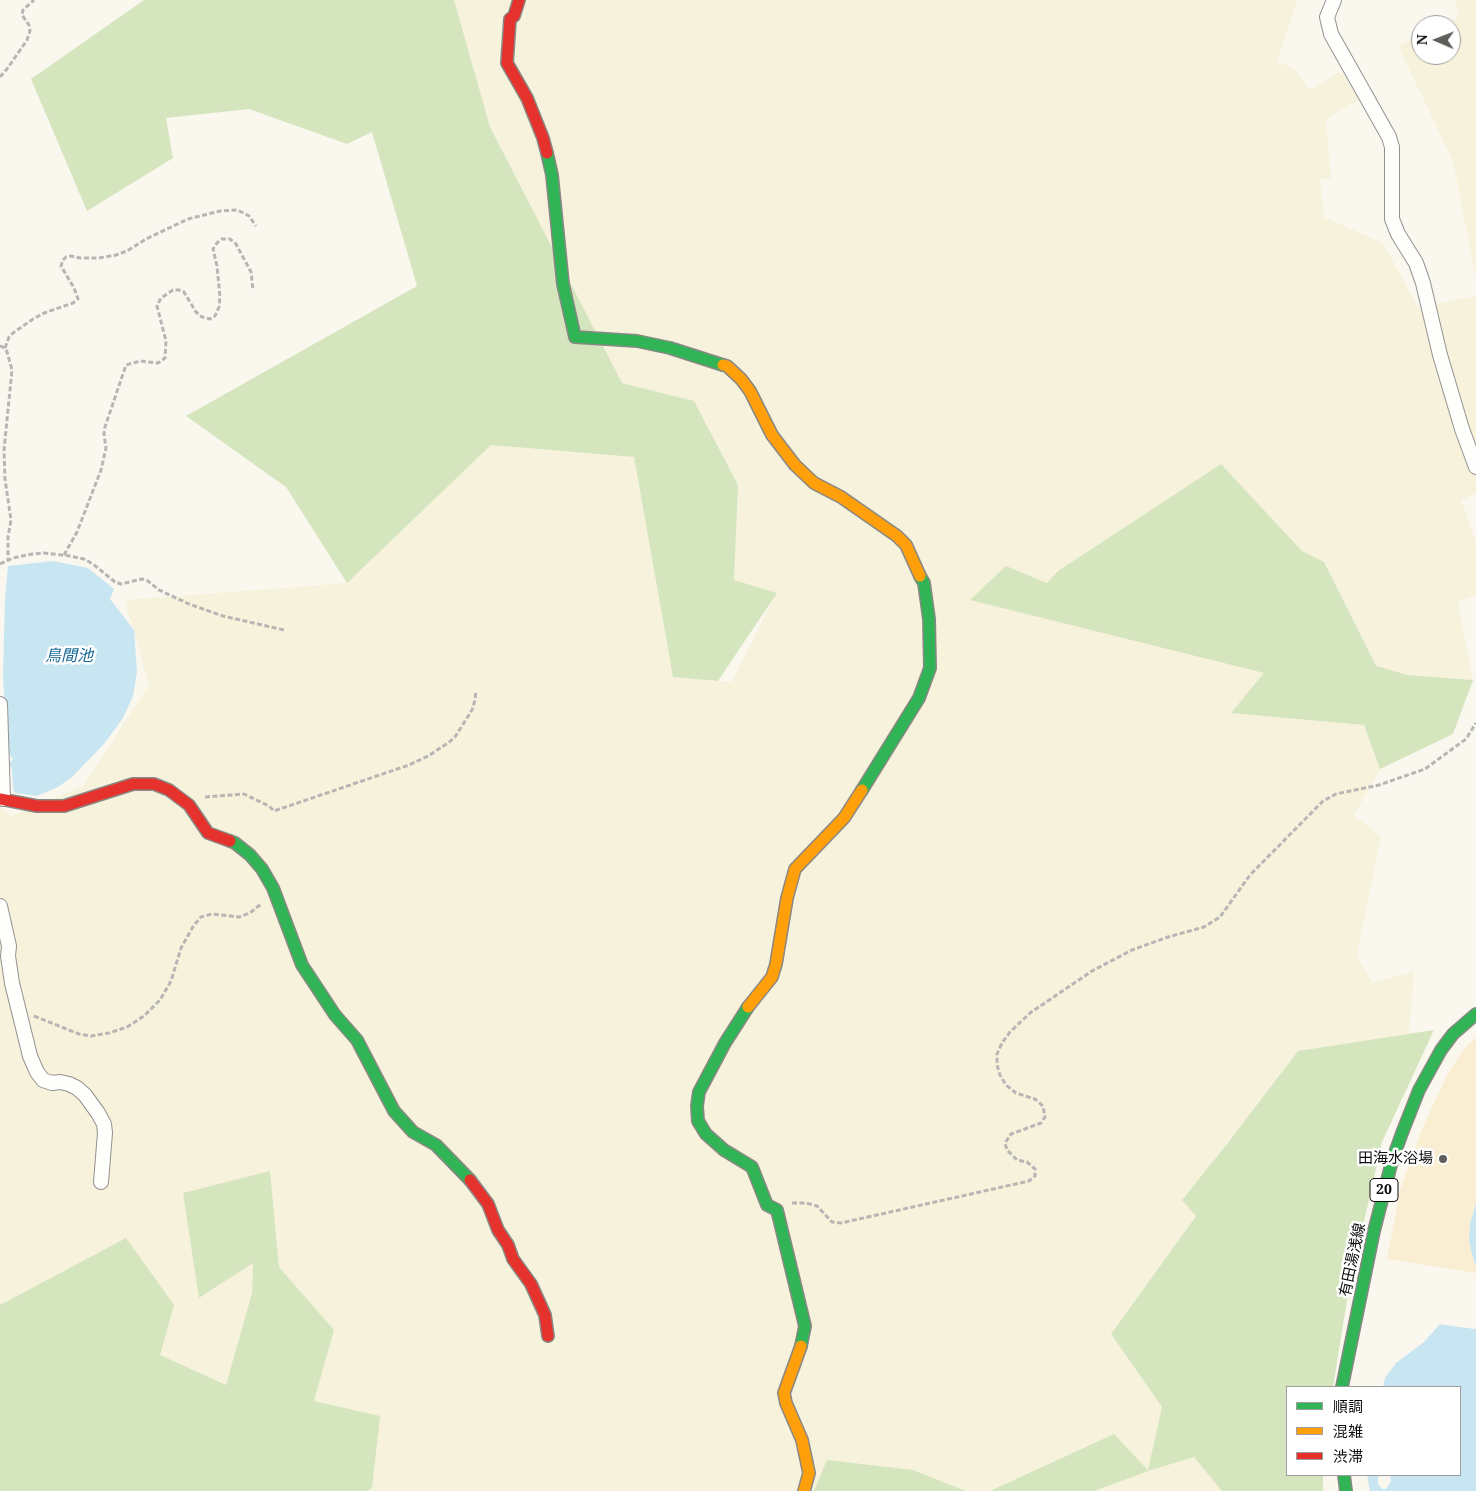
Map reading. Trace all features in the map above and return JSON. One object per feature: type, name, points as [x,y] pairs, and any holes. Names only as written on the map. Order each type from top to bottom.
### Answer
[{"type":"street","points":[[519,0],[514,16],[510,19],[507,63],[527,98],[543,138],[552,174],[563,284],[575,337],[637,341],[670,348],[726,366],[741,379],[750,391],[772,435],[795,465],[814,483],[841,497],[897,536],[906,545],[924,583],[929,619],[930,668],[919,698],[844,818],[796,869],[787,898],[776,964],[772,977],[752,1002],[725,1043],[699,1092],[697,1106],[698,1121],[706,1134],[724,1150],[752,1167],[767,1205],[777,1210],[805,1326],[800,1352],[784,1393],[786,1403],[802,1440],[809,1473],[804,1491]]},
{"type":"street","points":[[1334,0],[1327,17],[1331,34],[1390,137],[1392,147],[1392,219],[1398,234],[1416,263],[1423,282],[1440,356],[1462,429],[1476,467]]},
{"type":"street","points":[[0,704],[1,799],[22,804],[55,807],[73,804],[134,784],[162,786],[177,795],[189,806],[208,833],[235,843],[262,868],[273,888],[302,965],[335,1015],[357,1040],[394,1112],[413,1132],[436,1145],[475,1185],[485,1200],[513,1259],[531,1284],[545,1315],[548,1336]]},
{"type":"street","points":[[0,906],[9,946],[8,956],[16,1002],[30,1056],[43,1080],[52,1083],[69,1084],[77,1088],[92,1105],[104,1124],[102,1182]]},
{"type":"street","name":"有田湯浅線","points":[[1342,1386],[1374,1231],[1390,1169],[1405,1125],[1419,1090],[1441,1050],[1453,1034],[1476,1014]]},
{"type":"street","points":[[1344,1476],[1346,1491]]},
{"type":"path","points":[[0,77],[27,40],[30,31],[22,15],[23,10],[34,0]]},
{"type":"path","points":[[8,560],[8,537],[11,520],[4,450],[12,370],[5,348],[13,332],[44,313],[74,304],[78,299],[61,266],[62,260],[71,256],[99,258],[116,255],[188,219],[220,211],[237,210],[249,216],[256,226]]},
{"type":"path","points":[[64,555],[77,532],[101,470],[106,448],[105,427],[126,365],[140,361],[158,363],[164,358],[166,341],[158,306],[161,298],[173,290],[178,290],[184,292],[196,312],[202,317],[210,319],[215,316],[220,307],[220,297],[217,266],[213,250],[222,239],[230,239],[236,244],[251,272],[253,290]]},
{"type":"path","points":[[0,346],[5,348]]},
{"type":"path","points":[[0,564],[8,560],[44,552],[84,559],[115,582],[121,584],[142,579],[148,581],[159,590],[194,606],[223,616],[284,630]]},
{"type":"path","points":[[204,797],[244,794],[269,806],[274,811],[409,765],[428,756],[455,737],[472,710],[476,700],[476,691]]},
{"type":"path","points":[[777,1210],[784,1204],[806,1203],[817,1206],[832,1222],[841,1223],[1029,1181],[1035,1176],[1035,1169],[1027,1162],[1017,1160],[1007,1150],[1005,1143],[1011,1134],[1040,1123],[1045,1117],[1043,1106],[1035,1099],[1016,1093],[1006,1085],[1000,1075],[997,1065],[997,1054],[1010,1032],[1030,1013],[1092,971],[1132,950],[1204,927],[1220,917],[1250,875],[1323,801],[1336,794],[1379,786],[1425,769],[1466,738],[1476,723]]},
{"type":"path","points":[[16,1002],[37,1018],[79,1034],[91,1036],[118,1031],[136,1022],[160,1000],[171,980],[181,948],[194,925],[201,917],[212,914],[239,917],[250,914],[265,900],[273,888]]},
{"type":"shaded area","points":[[454,0],[1297,0],[1277,62],[1294,68],[1309,90],[1341,71],[1359,100],[1326,119],[1331,179],[1320,179],[1324,217],[1383,243],[1418,307],[1476,296],[1476,493],[1461,501],[1476,542],[1476,594],[1458,602],[1473,680],[1408,675],[1376,666],[1324,562],[1302,551],[1221,464],[1058,571],[1047,583],[1006,566],[1040,611],[1265,673],[1231,713],[1364,725],[1380,769],[1354,815],[1381,837],[1357,955],[1372,983],[1414,971],[1409,1034],[1298,1051],[1183,1199],[1196,1215],[1111,1334],[1162,1407],[1149,1470],[1194,1457],[1222,1491],[1094,1491],[1148,1470],[1114,1434],[990,1491],[966,1491],[913,1470],[814,1491],[367,1491],[372,1488],[314,1401],[333,1330],[279,1267],[270,1171],[200,1298],[253,1262],[252,1293],[226,1385],[159,1355],[126,1238],[0,1305],[0,807],[11,816],[83,786],[149,685],[125,600],[347,583],[491,445],[634,457],[673,677],[732,682],[776,593],[734,580],[738,485],[694,401],[622,383],[490,127]]},
{"type":"shaded area","points":[[1456,0],[1476,0],[1476,278],[1453,161],[1398,46],[1411,40],[1411,65],[1461,65],[1461,15],[1458,15]]},
{"type":"green space","points":[[144,0],[454,0],[490,127],[622,383],[694,401],[738,485],[734,580],[777,593],[718,681],[673,677],[634,457],[491,445],[347,583],[286,487],[186,416],[417,286],[372,132],[347,144],[249,109],[166,118],[173,158],[87,211],[31,79]]},
{"type":"green space","points":[[1221,464],[1302,551],[1324,562],[1376,666],[1408,675],[1473,680],[1453,734],[1380,769],[1364,725],[1231,713],[1264,673],[970,600],[1006,566],[1047,583],[1058,571]]},
{"type":"green space","points":[[1434,1030],[1382,1142],[1349,1288],[1333,1386],[1286,1386],[1286,1476],[1323,1476],[1323,1491],[1222,1491],[1194,1457],[1148,1471],[1094,1491],[990,1491],[1114,1434],[1148,1470],[1162,1407],[1111,1334],[1196,1216],[1182,1200],[1298,1051]]},
{"type":"green space","points":[[270,1171],[279,1267],[334,1330],[314,1401],[380,1416],[372,1488],[367,1491],[0,1491],[0,1305],[126,1238],[174,1305],[160,1355],[226,1385],[252,1293],[253,1263],[199,1298],[183,1193]]},
{"type":"green space","points":[[827,1460],[913,1470],[966,1491],[814,1491]]},
{"type":"sand","name":"田海水浴場","points":[[1476,1037],[1476,1204],[1470,1223],[1472,1255],[1476,1266],[1476,1273],[1387,1259],[1400,1190],[1422,1129],[1448,1073],[1465,1048]]},
{"type":"water","name":"鳥間池","points":[[53,561],[88,568],[114,589],[110,599],[134,630],[137,672],[133,696],[123,718],[104,744],[72,777],[58,787],[37,796],[15,793],[13,789],[12,770],[9,762],[13,760],[7,749],[3,675],[5,598],[8,566]]},
{"type":"water","points":[[1476,1204],[1476,1266],[1469,1240],[1470,1223]]},
{"type":"water","points":[[1440,1324],[1476,1329],[1476,1491],[1370,1491],[1367,1476],[1380,1476],[1378,1477],[1378,1484],[1382,1489],[1386,1489],[1391,1481],[1390,1476],[1461,1476],[1461,1386],[1383,1386],[1385,1378],[1396,1363],[1424,1342]]},
{"type":"pier","points":[[1440,1322],[1476,1327],[1476,1329],[1437,1324]]},
{"type":"traffic: fast","points":[[547,153],[552,175],[563,284],[575,337],[637,341],[670,348],[723,365]]},
{"type":"traffic: fast","points":[[862,790],[919,698],[930,668],[929,619],[924,583],[920,576]]},
{"type":"traffic: fast","points":[[230,841],[250,855],[262,869],[273,888],[302,965],[335,1015],[357,1040],[394,1111],[413,1132],[436,1145],[470,1180]]},
{"type":"traffic: fast","points":[[748,1007],[725,1043],[699,1092],[697,1106],[698,1121],[706,1134],[724,1150],[752,1167],[767,1205],[777,1210],[805,1326],[801,1346]]},
{"type":"traffic: fast","points":[[1342,1386],[1374,1231],[1392,1161],[1402,1133],[1419,1090],[1441,1050],[1453,1034],[1476,1014]]},
{"type":"traffic: fast","points":[[1344,1476],[1346,1491]]},
{"type":"traffic: slow","points":[[723,365],[727,366],[741,379],[750,391],[772,435],[795,465],[814,483],[841,497],[897,536],[906,545],[920,576]]},
{"type":"traffic: slow","points":[[748,1007],[772,977],[776,964],[787,898],[795,869],[844,818],[862,790]]},
{"type":"traffic: slow","points":[[801,1346],[784,1393],[786,1403],[802,1440],[809,1473],[804,1491]]},
{"type":"traffic: jam","points":[[519,0],[514,16],[510,19],[507,63],[527,98],[547,153]]},
{"type":"traffic: jam","points":[[0,799],[37,806],[64,806],[133,784],[154,784],[169,790],[189,805],[208,833],[230,841]]},
{"type":"traffic: jam","points":[[470,1180],[488,1204],[498,1230],[508,1245],[513,1259],[531,1284],[545,1315],[548,1336]]},
{"type":"place","name":"田海水浴場","points":[[1443,1159]]}]
